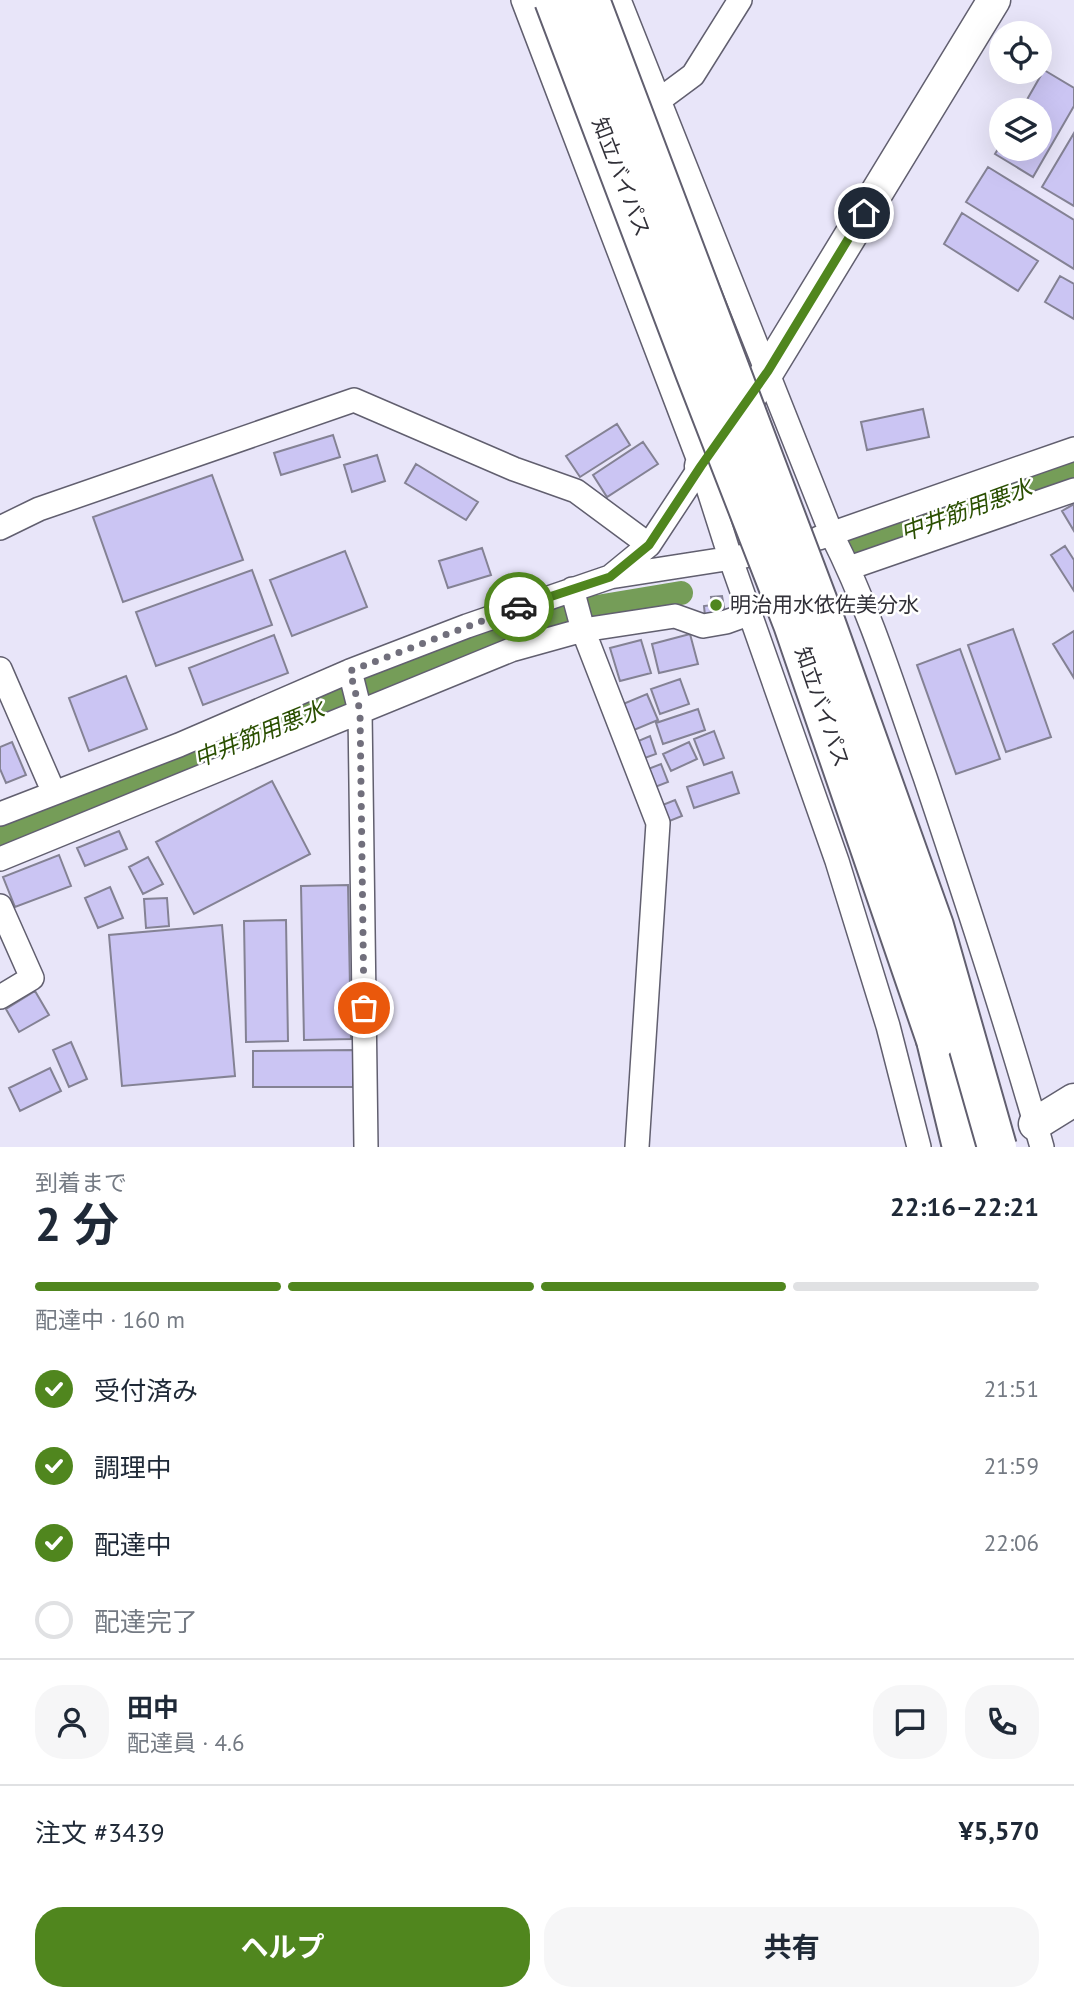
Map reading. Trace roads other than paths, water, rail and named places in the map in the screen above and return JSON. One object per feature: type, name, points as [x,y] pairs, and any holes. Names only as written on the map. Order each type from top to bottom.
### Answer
[{"type":"highway","name":"知立バイパス","points":[[554,0],[793,624],[936,1040],[962,1147]]},
{"type":"highway","name":"知立バイパス","points":[[590,0],[824,618],[934,926],[997,1147]]},
{"type":"highway","points":[[936,1040],[928,1068],[946,1147]]},
{"type":"street","points":[[523,0],[701,466],[731,560],[838,861],[888,1026],[919,1147]]},
{"type":"street","points":[[619,0],[832,535],[873,627],[948,846],[1039,1135],[1074,1100]]},
{"type":"street","points":[[576,140],[658,101],[693,75],[740,0]]},
{"type":"street","points":[[0,859],[511,650],[578,610],[610,577],[649,545],[768,371],[985,3]]},
{"type":"street","points":[[0,528],[39,509],[354,400],[514,469],[576,491],[649,545]]},
{"type":"street","points":[[610,577],[731,560],[832,535],[1074,450]]},
{"type":"street","points":[[849,568],[1074,490]]},
{"type":"street","points":[[0,814],[179,745],[350,671],[467,626],[578,610],[675,616],[703,626],[726,622],[751,613]]},
{"type":"street","points":[[578,610],[658,823],[637,1147]]},
{"type":"street","points":[[0,669],[54,793]]},
{"type":"street","points":[[350,671],[360,711],[366,1147]]},
{"type":"street","points":[[0,906],[32,978],[0,997]]},
{"type":"waterway","name":"中井筋用悪水","points":[[859,548],[1074,472]]},
{"type":"waterway","name":"中井筋用悪水","points":[[0,839],[499,636],[573,611],[681,593]]},
{"type":"place","name":"明治用水依佐美分水","points":[[716,605]]}]
